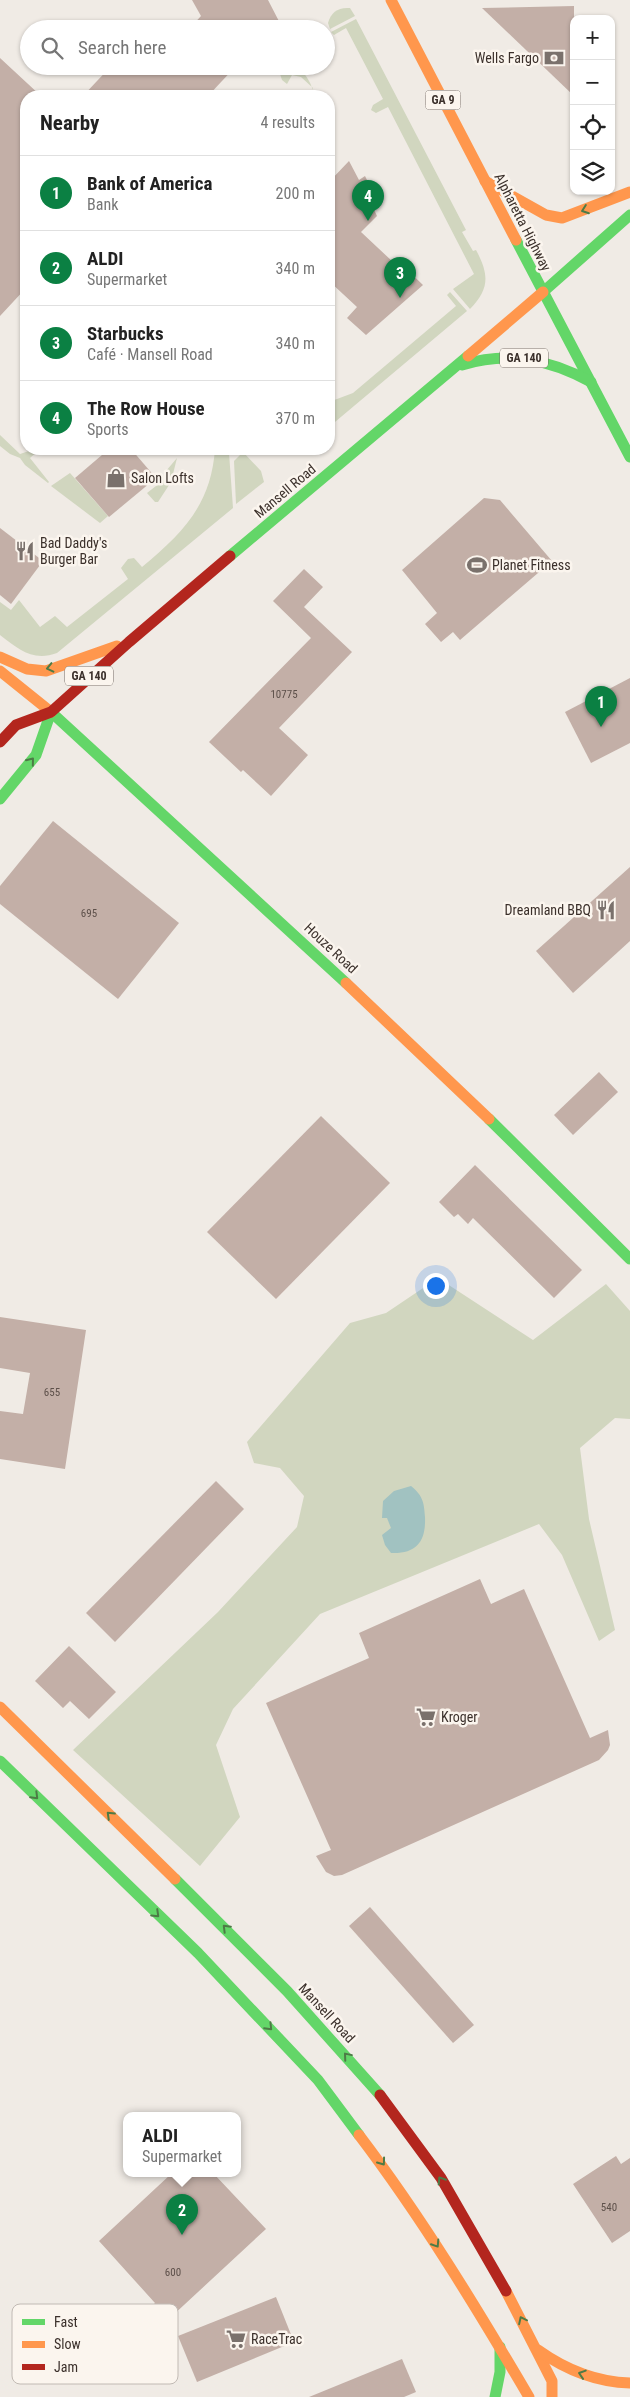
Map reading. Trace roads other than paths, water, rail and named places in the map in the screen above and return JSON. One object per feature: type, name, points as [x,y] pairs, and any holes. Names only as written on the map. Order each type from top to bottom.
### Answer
[{"type":"main road","name":"Alpharetta Highway","points":[[390,0],[630,457]]},
{"type":"main road","points":[[486,181],[546,215],[562,218],[630,192]]},
{"type":"main road","name":"Mansell Road","points":[[0,742],[16,725],[51,712],[129,642],[453,369],[630,215]]},
{"type":"main road","name":"GA 140","points":[[453,369],[485,358],[515,357],[562,367],[591,382]]},
{"type":"main road","points":[[0,657],[27,669],[46,671],[129,642]]},
{"type":"main road","name":"Houze Road","points":[[0,671],[51,712],[292,932],[507,1136],[630,1258]]},
{"type":"main road","name":"Mansell Road","points":[[0,799],[36,755],[51,712]]},
{"type":"main road","name":"Mansell Road","points":[[0,1707],[242,1945],[330,2035],[378,2093],[422,2151],[506,2286],[552,2381],[552,2397]]},
{"type":"main road","points":[[0,1761],[203,1958],[318,2080],[395,2182],[500,2347],[529,2397]]},
{"type":"main road","points":[[495,2397],[500,2372],[500,2347]]},
{"type":"main road","points":[[536,2350],[552,2361],[582,2375],[630,2383]]},
{"type":"water","points":[[411,1486],[418,1493],[423,1503],[425,1517],[424,1533],[422,1539],[413,1548],[400,1553],[391,1553],[385,1545],[382,1535],[391,1528],[387,1518],[382,1518],[383,1501],[394,1491]]},
{"type":"place","name":"Wells Fargo","points":[[554,58]]},
{"type":"place","name":"The Row House","points":[[368,221]]},
{"type":"place","name":"Starbucks","points":[[400,298]]},
{"type":"place","name":"Salon Lofts","points":[[116,478]]},
{"type":"place","name":"Bad Daddy's Burger Bar","points":[[25,551]]},
{"type":"place","name":"Planet Fitness","points":[[477,565]]},
{"type":"place","name":"Bank of America","points":[[601,727]]},
{"type":"place","name":"Dreamland BBQ","points":[[606,910]]},
{"type":"place","name":"Kroger","points":[[426,1717]]},
{"type":"place","name":"ALDI","points":[[182,2235]]},
{"type":"place","name":"RaceTrac","points":[[236,2339]]}]
